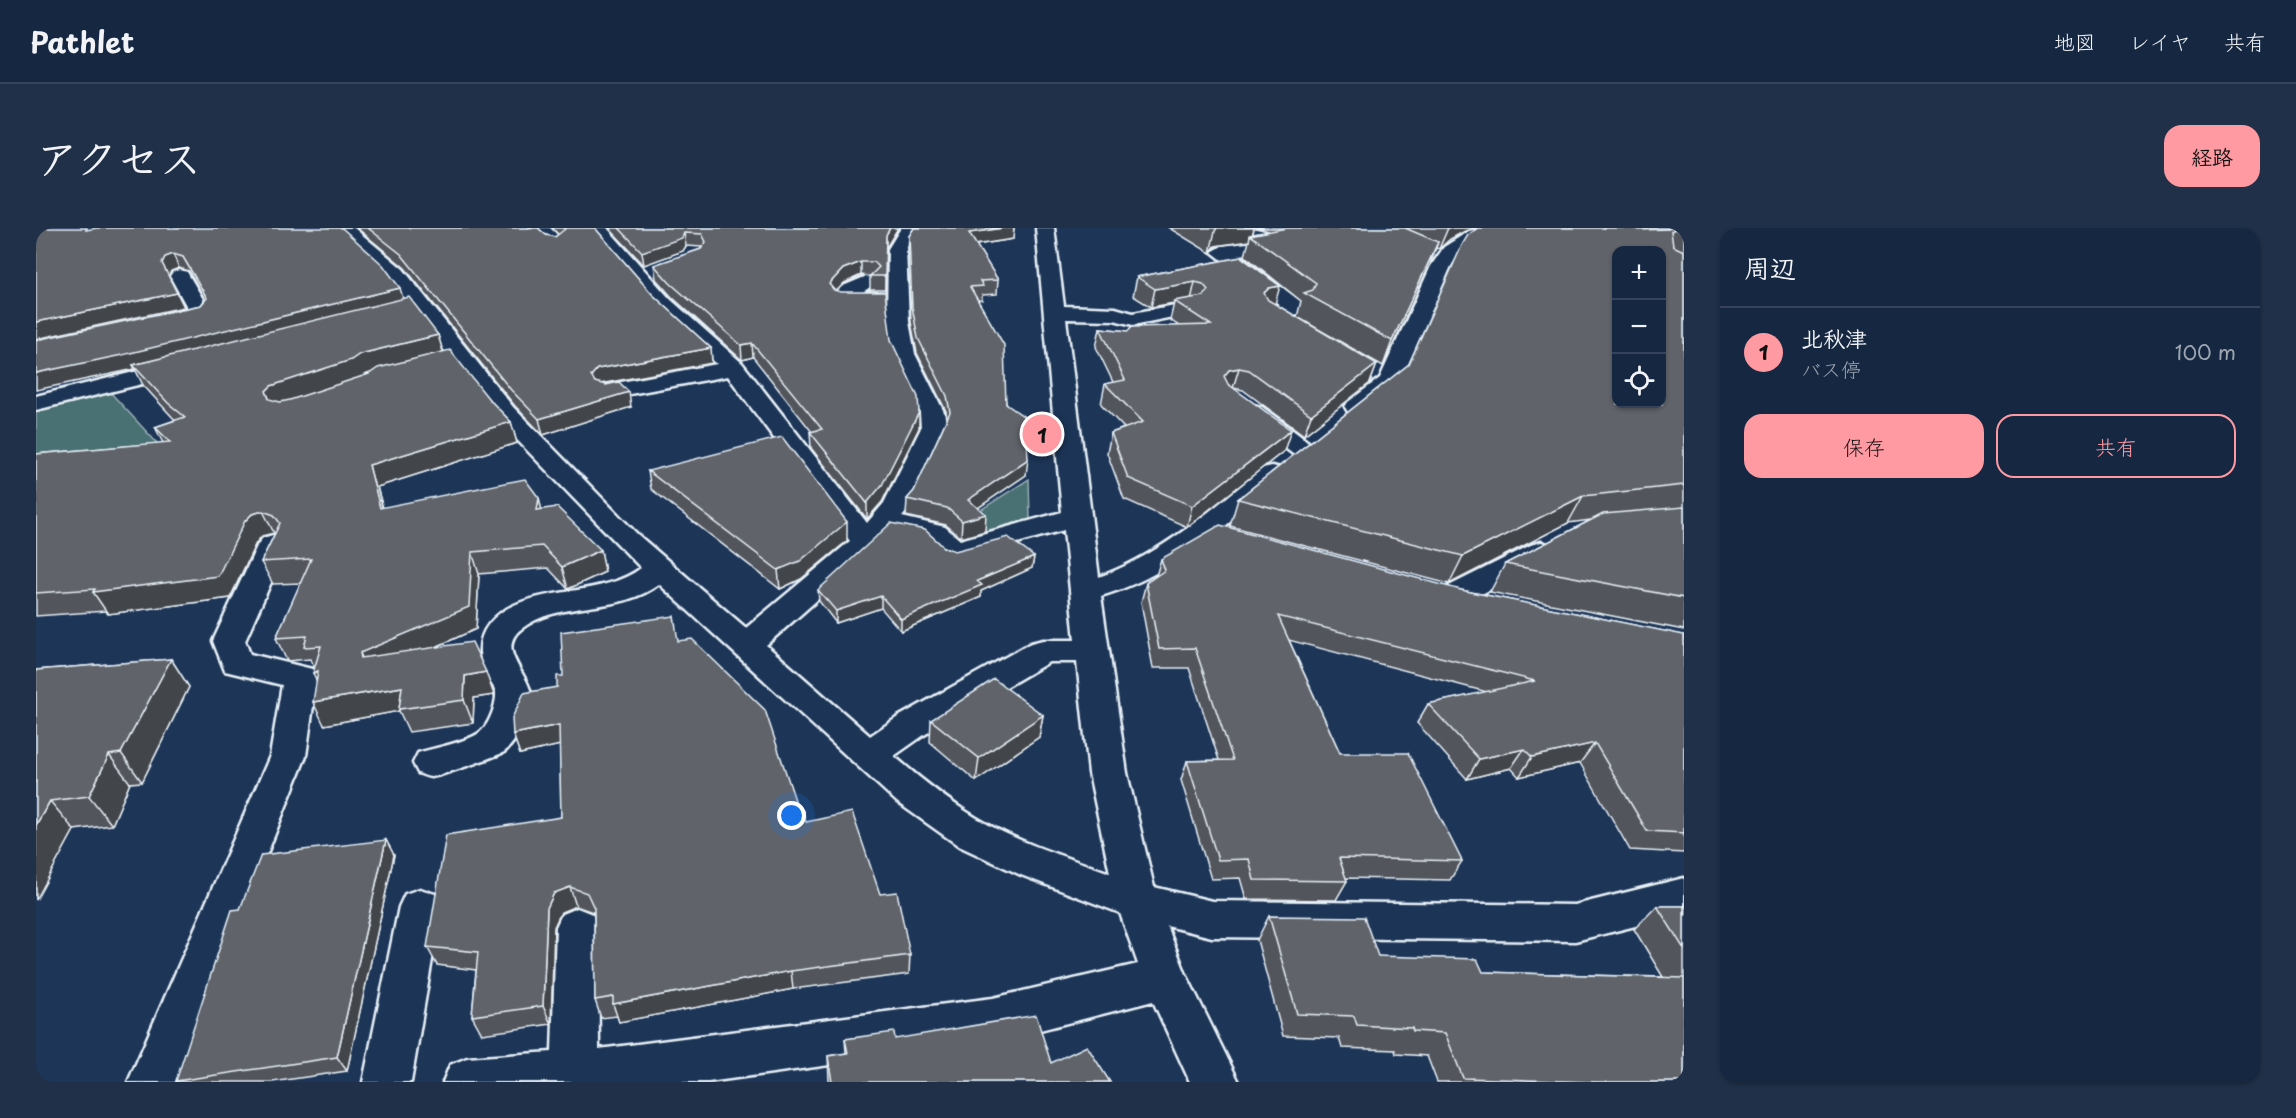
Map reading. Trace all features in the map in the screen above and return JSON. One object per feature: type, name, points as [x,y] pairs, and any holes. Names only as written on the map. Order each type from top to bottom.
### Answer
[{"type":"street","points":[[343,228],[396,273],[420,306],[452,362],[504,412],[627,540],[910,792],[973,835],[1035,863],[1137,902],[1212,919],[1575,923],[1684,896]]},
{"type":"street","points":[[539,228],[556,242]]},
{"type":"street","points":[[597,228],[651,272],[663,303],[734,368],[876,532],[935,533],[955,550],[1077,518]]},
{"type":"street","points":[[746,645],[876,532],[915,473],[934,428],[932,412],[904,354],[898,322],[897,249],[910,228]]},
{"type":"street","points":[[1045,228],[1085,591],[1108,773],[1137,902],[1165,978],[1215,1082]]},
{"type":"street","points":[[1085,591],[1131,577],[1204,530],[1319,436],[1380,376],[1433,256],[1451,251],[1487,228]]},
{"type":"street","points":[[1253,231],[1272,245],[1222,252],[1296,308],[1271,313],[1311,336]]},
{"type":"street","points":[[148,324],[200,312],[180,276]]},
{"type":"street","points":[[867,282],[848,291],[842,298],[897,298]]},
{"type":"street","points":[[398,312],[420,306]]},
{"type":"street","points":[[1055,312],[1115,314],[1125,326],[1191,308]]},
{"type":"street","points":[[36,403],[206,361]]},
{"type":"street","points":[[609,391],[734,368]]},
{"type":"street","points":[[1233,397],[1319,436]]},
{"type":"street","points":[[1204,530],[1238,539]]},
{"type":"street","points":[[1499,606],[1441,594],[1568,537]]},
{"type":"street","points":[[152,1082],[288,756],[300,677],[237,663],[229,641],[273,544]]},
{"type":"street","points":[[431,763],[491,743],[506,725],[513,691],[497,662],[497,647],[500,632],[517,616],[636,585],[659,569]]},
{"type":"street","points":[[868,756],[910,726],[1043,651],[1093,651]]},
{"type":"street","points":[[387,1082],[420,907]]},
{"type":"street","points":[[575,1073],[577,927]]},
{"type":"street","points":[[467,1082],[636,1069],[720,1070],[993,1020],[1165,978]]},
{"type":"green space","points":[[109,391],[168,455],[36,477],[36,409]]},
{"type":"green space","points":[[1029,479],[1030,520],[982,536],[975,536],[957,525]]},
{"type":"building","points":[[36,228],[87,228],[86,230],[97,228],[342,228],[383,265],[400,288],[122,355],[36,373],[36,340],[201,305],[207,298],[183,257],[173,254],[165,257],[162,263],[177,293],[36,322]]},
{"type":"building","points":[[368,228],[538,228],[546,235],[555,237],[564,228],[595,228],[652,294],[711,348],[597,369],[591,376],[595,382],[606,385],[619,382],[629,392],[539,419],[511,390],[401,254]]},
{"type":"building","points":[[619,228],[890,228],[886,235],[885,276],[870,276],[879,267],[874,262],[861,262],[843,269],[829,284],[834,290],[841,292],[885,292],[891,340],[918,397],[919,412],[882,485],[867,503],[810,432],[822,429],[752,343],[741,345],[670,283],[654,265],[701,249],[706,242],[702,234],[684,233],[682,238],[642,252]]},
{"type":"building","points":[[914,228],[1003,228],[969,233],[998,280],[980,281],[983,286],[970,287],[1004,345],[1006,404],[1026,418],[1028,459],[968,500],[986,514],[962,521],[947,508],[907,499],[914,491],[950,412],[947,396],[918,338],[912,307],[909,236]]},
{"type":"building","points":[[1287,228],[1405,228],[1438,242],[1392,341],[1304,293],[1313,290],[1316,283],[1250,235]]},
{"type":"building","points":[[1478,228],[1633,228],[1639,230],[1684,228],[1684,233],[1675,229],[1671,231],[1673,246],[1684,251],[1684,485],[1583,496],[1463,556],[1238,499],[1409,364],[1468,235]]},
{"type":"building","points":[[1241,257],[1280,286],[1269,288],[1264,293],[1268,300],[1377,364],[1311,415],[1249,370],[1239,368],[1229,370],[1224,376],[1228,384],[1291,430],[1192,506],[1128,478],[1111,433],[1143,422],[1105,384],[1125,380],[1100,328],[1128,331],[1131,327],[1211,325],[1174,301],[1203,296],[1208,290],[1203,284],[1195,282],[1155,289],[1137,277]]},
{"type":"building","points":[[409,297],[438,335],[360,354],[351,360],[271,386],[266,391],[269,399],[280,402],[290,400],[369,374],[378,368],[450,350],[488,398],[511,422],[369,465],[380,508],[525,479],[539,498],[537,510],[557,507],[601,550],[562,567],[542,546],[472,552],[469,607],[360,653],[361,658],[472,642],[486,672],[465,676],[464,700],[399,709],[402,687],[313,702],[318,671],[313,673],[321,646],[304,647],[307,636],[276,638],[311,559],[261,562],[280,523],[274,515],[263,511],[252,514],[245,521],[218,576],[93,592],[95,589],[36,593],[36,454],[170,442],[155,427],[185,417],[168,403],[133,365]]},
{"type":"building","points":[[782,437],[847,522],[800,561],[778,570],[648,471]]},
{"type":"building","points":[[1684,507],[1684,598],[1505,564],[1603,514]]},
{"type":"building","points":[[891,523],[925,530],[944,547],[955,551],[1008,537],[1034,557],[977,581],[982,585],[901,619],[881,596],[836,611],[818,590]]},
{"type":"building","points":[[1220,525],[1461,590],[1684,635],[1684,833],[1647,831],[1595,743],[1532,757],[1524,749],[1479,759],[1428,704],[1535,681],[1278,616],[1340,753],[1408,753],[1462,861],[1339,858],[1347,881],[1254,880],[1249,859],[1218,860],[1187,761],[1233,760],[1195,648],[1159,649],[1146,583],[1165,570],[1161,559]]},
{"type":"building","points":[[674,616],[678,641],[692,639],[765,710],[799,812],[803,811],[806,822],[852,812],[880,894],[897,892],[910,955],[791,971],[613,1004],[613,997],[595,1000],[594,908],[587,893],[570,887],[554,893],[547,908],[543,1006],[472,1016],[478,952],[427,947],[446,835],[561,817],[559,725],[513,734],[512,718],[524,693],[557,687],[557,676],[563,676],[561,632]]},
{"type":"building","points":[[171,659],[121,753],[109,755],[89,796],[50,801],[36,825],[36,670]]},
{"type":"building","points":[[994,679],[1043,715],[979,758],[931,720]]},
{"type":"building","points":[[386,840],[337,1057],[176,1081],[232,910],[240,909],[261,855]]},
{"type":"building","points":[[1657,906],[1684,906],[1684,949]]},
{"type":"building","points":[[1269,916],[1364,917],[1378,956],[1477,959],[1483,972],[1684,978],[1684,1082],[1463,1078],[1445,1033],[1413,1031],[1412,1028],[1357,1025],[1354,1016],[1297,1014]]},
{"type":"building","points":[[1036,1015],[1051,1063],[1087,1046],[1110,1082],[832,1082],[828,1056],[848,1053],[845,1039],[894,1032],[895,1039]]},
{"type":"place","name":"北秋津","points":[[1042,434]]}]
